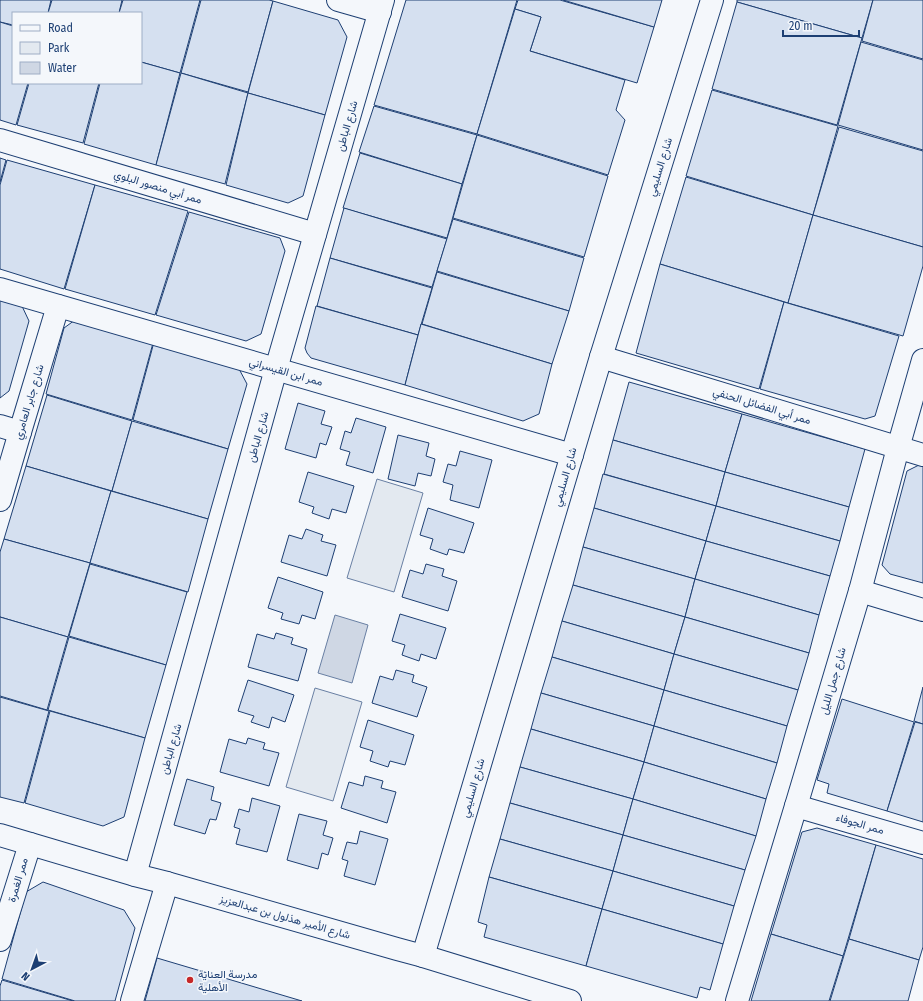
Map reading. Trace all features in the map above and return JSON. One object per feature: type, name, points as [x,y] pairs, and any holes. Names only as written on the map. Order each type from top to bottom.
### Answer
[{"type":"street","points":[[338,0],[382,6]]},
{"type":"street","name":"شارع السليمي","points":[[423,956],[601,357],[712,0]]},
{"type":"street","name":"شارع الباطن","points":[[136,876],[276,369],[382,6]]},
{"type":"street","name":"ممر أبي منصور البلوي","points":[[0,140],[315,234]]},
{"type":"street","name":"ممر ابن القيسراني","points":[[0,289],[572,455]]},
{"type":"street","name":"شارع جابر العامري","points":[[0,500],[10,429],[58,306]]},
{"type":"street","name":"ممر أبي الفضائل الحنفي","points":[[601,357],[923,455]]},
{"type":"street","name":"شارع جمل الليل","points":[[737,1001],[860,591],[923,360]]},
{"type":"street","points":[[860,591],[923,610]]},
{"type":"street","name":"ممر الجوفاء","points":[[796,806],[923,843]]},
{"type":"street","name":"شارع الأمير هذلول بن عبدالعزيز","points":[[0,835],[136,876],[167,883],[423,956],[570,1001]]},
{"type":"street","name":"ممر الغمرة","points":[[0,940],[30,844]]},
{"type":"street","points":[[132,1001],[167,883]]},
{"type":"green space","points":[[377,479],[423,493],[394,592],[347,578]]},
{"type":"green space","points":[[315,688],[362,702],[333,801],[286,787]]},
{"type":"water","points":[[335,615],[368,625],[352,683],[318,673]]},
{"type":"building","points":[[0,0],[51,0],[48,12],[12,12],[12,25],[0,22]]},
{"type":"building","points":[[52,0],[122,0],[119,12],[48,12]]},
{"type":"building","points":[[123,0],[200,0],[180,73],[142,62],[142,12],[119,12]]},
{"type":"building","points":[[201,0],[273,1],[248,92],[181,73]]},
{"type":"building","points":[[406,0],[517,0],[477,134],[374,105]]},
{"type":"building","points":[[518,0],[560,0],[654,27],[637,83],[530,51],[541,17],[515,9]]},
{"type":"building","points":[[563,0],[662,0],[654,27]]},
{"type":"building","points":[[737,0],[873,0],[862,38],[737,2]]},
{"type":"building","points":[[873,0],[923,0],[923,59],[862,41]]},
{"type":"building","points":[[273,1],[338,20],[347,37],[325,115],[248,93]]},
{"type":"building","points":[[737,2],[862,38],[837,125],[712,89]]},
{"type":"building","points":[[515,9],[541,17],[530,51],[625,80],[616,110],[625,120],[608,175],[477,134]]},
{"type":"building","points":[[0,22],[12,26],[12,84],[28,84],[16,125],[0,120]]},
{"type":"building","points":[[861,42],[923,60],[923,150],[838,125]]},
{"type":"building","points":[[142,62],[180,73],[156,165],[84,144],[100,84],[142,84]]},
{"type":"building","points":[[181,73],[248,93],[225,184],[156,165]]},
{"type":"building","points":[[29,84],[99,84],[83,143],[17,125]]},
{"type":"building","points":[[712,90],[838,126],[813,215],[686,176]]},
{"type":"building","points":[[248,93],[325,115],[303,196],[288,203],[226,185]]},
{"type":"building","points":[[374,106],[477,135],[462,184],[359,152]]},
{"type":"building","points":[[839,127],[923,151],[923,247],[813,215]]},
{"type":"building","points":[[477,135],[608,176],[584,257],[453,218]]},
{"type":"building","points":[[360,153],[462,184],[447,238],[343,208]]},
{"type":"building","points":[[0,158],[6,160],[0,182]]},
{"type":"building","points":[[7,160],[95,185],[64,289],[0,269],[0,185]]},
{"type":"building","points":[[686,177],[813,215],[788,303],[660,264]]},
{"type":"building","points":[[95,185],[188,211],[155,315],[65,289]]},
{"type":"building","points":[[344,208],[447,239],[432,287],[330,258]]},
{"type":"building","points":[[189,212],[280,238],[285,251],[261,334],[246,341],[156,315]]},
{"type":"building","points":[[813,215],[923,247],[923,266],[903,336],[788,303]]},
{"type":"building","points":[[453,219],[584,258],[569,311],[437,271]]},
{"type":"building","points":[[330,258],[432,288],[418,335],[317,306]]},
{"type":"building","points":[[660,264],[784,302],[759,389],[636,353]]},
{"type":"building","points":[[437,272],[569,311],[552,364],[422,324]]},
{"type":"building","points":[[0,298],[21,304],[29,321],[9,391],[0,398]]},
{"type":"building","points":[[784,302],[899,336],[875,416],[865,419],[760,389]]},
{"type":"building","points":[[316,306],[418,335],[405,385],[311,358],[305,348]]},
{"type":"building","points":[[75,320],[153,343],[132,420],[46,394],[64,328]]},
{"type":"building","points":[[421,324],[552,364],[539,414],[523,421],[405,385]]},
{"type":"building","points":[[154,342],[238,367],[247,384],[228,449],[133,420]]},
{"type":"building","points":[[629,382],[742,414],[725,472],[613,440]]},
{"type":"building","points":[[47,395],[132,421],[112,491],[26,466]]},
{"type":"building","points":[[298,403],[325,411],[321,424],[332,427],[326,445],[320,443],[316,458],[285,449]]},
{"type":"building","points":[[742,414],[865,449],[849,507],[725,472]]},
{"type":"building","points":[[356,418],[386,427],[373,473],[346,465],[350,452],[340,449],[345,431],[351,433]]},
{"type":"building","points":[[132,421],[228,449],[208,519],[112,491]]},
{"type":"building","points":[[398,435],[429,443],[426,456],[435,459],[431,476],[418,473],[415,486],[388,479]]},
{"type":"building","points":[[613,440],[725,472],[716,506],[604,474]]},
{"type":"building","points":[[460,451],[492,460],[479,508],[450,500],[453,485],[443,482],[448,464],[456,466]]},
{"type":"building","points":[[919,465],[923,466],[923,583],[890,574],[882,565],[907,471]]},
{"type":"building","points":[[26,466],[111,491],[90,563],[4,539]]},
{"type":"building","points":[[308,472],[354,486],[346,513],[332,509],[329,519],[312,513],[314,507],[299,502]]},
{"type":"building","points":[[725,472],[849,507],[840,541],[716,506]]},
{"type":"building","points":[[603,474],[716,506],[706,541],[594,508]]},
{"type":"building","points":[[111,491],[208,519],[188,592],[90,563]]},
{"type":"building","points":[[716,506],[840,541],[830,576],[706,541]]},
{"type":"building","points":[[428,508],[474,523],[464,553],[449,549],[447,555],[430,549],[433,539],[420,535]]},
{"type":"building","points":[[594,508],[706,541],[695,579],[583,547]]},
{"type":"building","points":[[306,529],[323,535],[321,541],[336,545],[327,576],[281,562],[289,535],[302,539]]},
{"type":"building","points":[[4,539],[90,563],[68,637],[0,617],[0,552]]},
{"type":"building","points":[[706,541],[830,576],[819,615],[695,579]]},
{"type":"building","points":[[583,547],[695,579],[685,617],[573,585]]},
{"type":"building","points":[[90,564],[187,592],[166,665],[69,636]]},
{"type":"building","points":[[426,564],[444,569],[442,576],[457,581],[448,611],[402,597],[410,570],[423,574]]},
{"type":"building","points":[[278,577],[323,592],[315,619],[302,615],[299,624],[281,619],[283,613],[268,608]]},
{"type":"building","points":[[695,579],[819,615],[809,653],[685,617]]},
{"type":"building","points":[[573,585],[685,617],[674,654],[562,621]]},
{"type":"building","points":[[400,614],[446,628],[436,659],[421,654],[419,661],[402,655],[405,645],[392,641]]},
{"type":"building","points":[[0,617],[68,637],[47,710],[0,696]]},
{"type":"building","points":[[685,617],[809,653],[798,690],[674,654]]},
{"type":"building","points":[[562,621],[674,654],[664,690],[552,657]]},
{"type":"building","points":[[276,633],[293,638],[291,644],[307,649],[298,681],[248,667],[257,634],[274,639]]},
{"type":"building","points":[[69,637],[166,665],[145,738],[48,710]]},
{"type":"building","points":[[674,654],[798,690],[787,726],[664,690]]},
{"type":"building","points":[[552,657],[664,690],[654,726],[541,693]]},
{"type":"building","points":[[396,670],[414,675],[412,682],[427,687],[417,717],[372,703],[380,676],[393,680]]},
{"type":"building","points":[[248,680],[294,695],[285,722],[272,717],[269,728],[251,722],[254,716],[238,711]]},
{"type":"building","points":[[923,687],[923,724],[914,721]]},
{"type":"building","points":[[664,690],[787,726],[777,763],[654,726]]},
{"type":"building","points":[[541,693],[654,726],[644,762],[531,729]]},
{"type":"building","points":[[0,697],[49,711],[24,803],[0,797]]},
{"type":"building","points":[[842,699],[914,722],[887,811],[827,793],[829,784],[817,780]]},
{"type":"building","points":[[50,711],[145,738],[124,817],[103,826],[25,803]]},
{"type":"building","points":[[368,720],[414,735],[405,765],[390,761],[388,767],[370,761],[373,751],[360,747]]},
{"type":"building","points":[[915,722],[923,724],[923,822],[887,811]]},
{"type":"building","points":[[654,726],[777,763],[766,799],[644,762]]},
{"type":"building","points":[[531,729],[644,762],[633,799],[520,767]]},
{"type":"building","points":[[248,738],[265,743],[263,749],[279,753],[269,786],[220,772],[229,739],[246,744]]},
{"type":"building","points":[[644,762],[766,799],[756,836],[633,799]]},
{"type":"building","points":[[520,767],[633,799],[623,835],[510,803]]},
{"type":"building","points":[[365,776],[383,781],[381,788],[396,792],[387,823],[341,808],[349,782],[363,786]]},
{"type":"building","points":[[187,779],[214,787],[211,800],[221,803],[216,820],[210,819],[205,834],[174,825]]},
{"type":"building","points":[[252,798],[280,806],[267,852],[236,844],[240,829],[234,827],[239,809],[249,812]]},
{"type":"building","points":[[633,799],[756,836],[745,870],[623,835]]},
{"type":"building","points":[[510,803],[623,835],[613,871],[500,839]]},
{"type":"building","points":[[299,814],[327,821],[323,835],[333,838],[328,855],[322,853],[318,869],[287,860]]},
{"type":"building","points":[[817,828],[876,845],[843,956],[771,934],[802,832]]},
{"type":"building","points":[[360,831],[388,839],[375,885],[344,876],[348,861],[342,859],[347,842],[357,844]]},
{"type":"building","points":[[623,835],[745,870],[734,906],[613,871]]},
{"type":"building","points":[[500,839],[613,871],[602,909],[489,877]]},
{"type":"building","points":[[876,845],[923,859],[923,947],[919,960],[849,939]]},
{"type":"building","points":[[613,871],[734,906],[723,944],[602,909]]},
{"type":"building","points":[[489,877],[602,909],[586,966],[484,937],[487,925],[478,922]]},
{"type":"building","points":[[43,882],[124,910],[135,928],[115,1001],[75,1001],[2,979],[26,892]]},
{"type":"building","points":[[602,909],[723,944],[710,990],[700,987],[697,998],[586,966]]},
{"type":"building","points":[[771,934],[843,956],[829,1001],[751,1001]]},
{"type":"building","points":[[849,939],[919,960],[908,1001],[830,1001]]},
{"type":"building","name":"مدرسة العناية الأهلية","points":[[157,958],[302,1001],[145,1001]]},
{"type":"building","points":[[2,980],[73,1001],[0,1001],[0,986]]},
{"type":"place","name":"مدرسة العناية الأهلية","points":[[190,980]]}]
